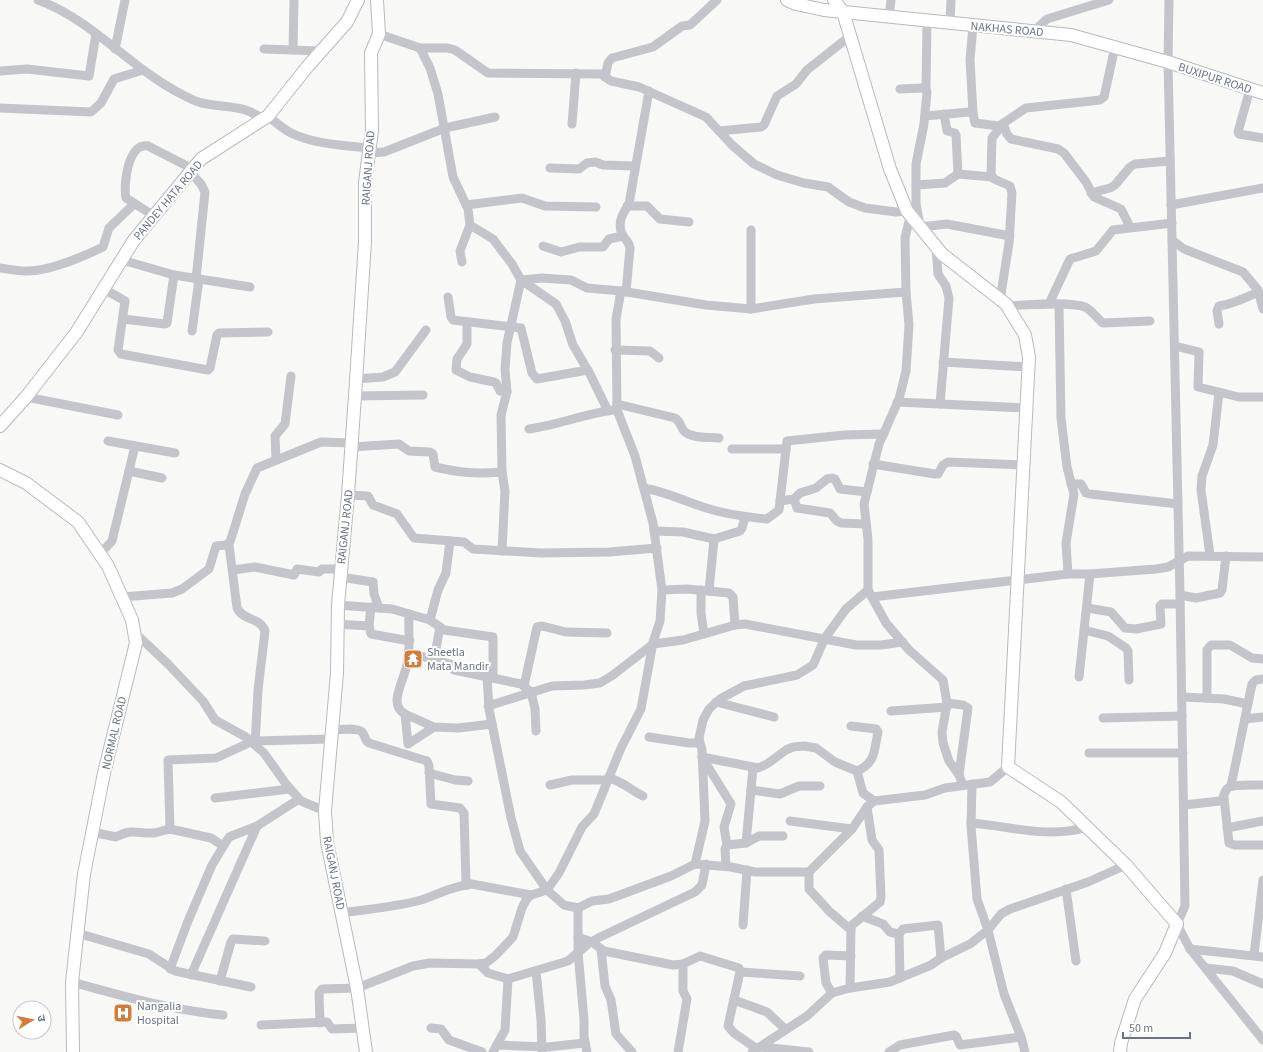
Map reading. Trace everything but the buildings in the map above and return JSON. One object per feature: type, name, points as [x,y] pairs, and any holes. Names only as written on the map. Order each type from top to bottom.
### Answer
[{"type":"main road","name":"PANDEY HATA ROAD","points":[[0,426],[26,397],[76,333],[134,240],[201,159],[265,118],[347,22],[358,0]]},
{"type":"main road","name":"RAIGANJ ROAD","points":[[366,1052],[357,988],[326,842],[325,811],[337,674],[336,624],[356,396],[365,242],[365,182],[370,151],[371,53],[379,34],[377,0]]},
{"type":"main road","name":"NAKHAS ROAD","points":[[786,0],[796,4],[843,12],[1070,35],[1168,62]]},
{"type":"main road","points":[[834,0],[843,12],[890,169],[909,214],[942,254],[1004,303],[1025,335],[1029,356],[1017,581],[1015,658],[1008,767],[1061,802],[1126,865],[1177,924],[1165,952],[1135,1000],[1121,1043],[1120,1052]]},
{"type":"main road","name":"BUXIPUR ROAD","points":[[1168,62],[1263,93]]},
{"type":"main road","name":"NORMAL ROAD","points":[[0,470],[26,483],[78,522],[108,566],[132,620],[136,643],[104,773],[84,874],[72,982],[73,1052]]},
{"type":"street","points":[[38,0],[86,26],[143,70],[177,92],[200,103],[249,110],[291,133],[302,137],[370,151],[384,152],[445,128],[495,117]]},
{"type":"street","points":[[115,49],[125,0]]},
{"type":"street","points":[[293,50],[294,0]]},
{"type":"street","points":[[606,77],[608,63],[612,58],[653,47],[682,26],[690,25],[717,0]]},
{"type":"street","points":[[889,17],[891,0]]},
{"type":"street","points":[[950,23],[951,0]]},
{"type":"street","points":[[1034,31],[1047,19],[1109,0]]},
{"type":"street","points":[[1169,0],[1168,62],[1175,346],[1185,906],[1177,924],[1190,949],[1263,1040]]},
{"type":"street","points":[[927,21],[925,116],[916,164],[916,185],[920,227],[947,224],[1010,236]]},
{"type":"street","points":[[973,26],[970,60],[974,121],[977,124],[999,126],[1003,124]]},
{"type":"street","points":[[0,71],[26,69],[89,76],[96,34]]},
{"type":"street","points":[[379,34],[420,48],[448,48],[455,50],[488,73],[601,74],[611,81],[639,87],[649,91],[706,118],[754,164],[777,175],[804,183],[828,187],[849,202],[865,208],[909,214],[905,238],[906,292],[910,325],[906,371],[897,402],[873,464],[864,504],[870,593],[886,623],[903,642],[943,680],[947,705],[942,732],[943,743],[948,761],[967,785],[977,898],[988,930],[1004,994],[1021,1037],[1025,1052]]},
{"type":"street","points":[[719,131],[761,127],[764,125],[777,96],[796,84],[813,65],[850,36]]},
{"type":"street","points":[[992,177],[992,138],[1003,124],[1020,111],[1034,106],[1066,104],[1103,99],[1115,47]]},
{"type":"street","points":[[420,48],[430,68],[445,128],[453,177],[466,205],[470,225],[460,252],[462,262]]},
{"type":"street","points":[[264,49],[321,51]]},
{"type":"street","points":[[0,108],[91,112],[101,103],[114,79],[143,70]]},
{"type":"street","points":[[572,124],[576,73]]},
{"type":"street","points":[[900,89],[926,89]]},
{"type":"street","points":[[1250,89],[1238,132],[1239,134],[1263,138]]},
{"type":"street","points":[[614,408],[616,319],[624,291],[630,248],[629,242],[623,236],[621,218],[622,213],[627,206],[636,166],[649,91]]},
{"type":"street","points":[[925,116],[973,113]]},
{"type":"street","points":[[944,114],[947,131],[955,133],[956,135],[958,174]]},
{"type":"street","points":[[1003,124],[1011,139],[1053,147],[1064,153],[1086,182],[1094,197],[1121,209],[1130,227]]},
{"type":"street","points":[[154,216],[134,204],[126,195],[126,177],[131,156],[142,146],[148,146],[191,171],[205,192],[192,331]]},
{"type":"street","points":[[1091,193],[1110,188],[1115,185],[1130,167],[1136,164],[1170,160]]},
{"type":"street","points":[[550,168],[579,169],[587,163],[595,162],[603,165],[636,166]]},
{"type":"street","points":[[916,185],[945,183],[958,174],[992,177],[1012,189],[1010,236],[1004,303],[1059,304],[1086,307],[1099,321],[1107,324],[1150,321]]},
{"type":"street","points":[[1171,205],[1263,188]]},
{"type":"street","points":[[466,205],[522,198],[545,206],[596,207]]},
{"type":"street","points":[[0,268],[27,271],[60,265],[103,247],[109,228],[134,204]]},
{"type":"street","points":[[627,206],[647,206],[660,219],[689,222]]},
{"type":"street","points":[[1049,304],[1070,259],[1096,251],[1113,230],[1172,223]]},
{"type":"street","points":[[342,913],[407,903],[444,892],[456,886],[468,885],[531,896],[547,890],[559,873],[582,827],[594,814],[608,779],[640,709],[653,644],[662,614],[662,590],[657,548],[644,488],[635,456],[614,408],[573,345],[565,321],[556,304],[521,280],[512,264],[493,239],[470,225]]},
{"type":"street","points":[[751,230],[751,309]]},
{"type":"street","points":[[543,246],[562,252],[579,247],[602,247],[609,239],[623,236]]},
{"type":"street","points":[[1172,240],[1184,249],[1243,272],[1258,292],[1263,306]]},
{"type":"street","points":[[936,247],[938,274],[946,286],[949,298],[940,404]]},
{"type":"street","points":[[122,260],[174,275],[250,287]]},
{"type":"street","points":[[123,319],[167,323],[174,275]]},
{"type":"street","points":[[521,280],[542,278],[571,280],[587,288],[624,291],[706,305],[751,309],[814,299],[906,292]]},
{"type":"street","points":[[502,551],[505,491],[502,472],[501,415],[507,392],[505,369],[507,343],[521,280]]},
{"type":"street","points":[[104,289],[125,301],[118,350],[121,354],[206,371],[210,368],[217,335],[219,333],[268,332]]},
{"type":"street","points":[[1219,324],[1217,311],[1219,306],[1236,303],[1258,292]]},
{"type":"street","points":[[448,297],[451,316],[456,321],[519,327],[523,331],[532,372],[536,379],[588,370]]},
{"type":"street","points":[[1059,304],[1061,418],[1067,467],[1074,494],[1066,543],[1068,574]]},
{"type":"street","points":[[467,322],[467,344],[457,359],[456,370],[470,377],[494,382],[500,391],[507,392]]},
{"type":"street","points":[[356,379],[383,377],[395,372],[426,330]]},
{"type":"street","points":[[1175,346],[1199,352],[1198,387],[1239,397],[1263,396]]},
{"type":"street","points":[[615,350],[650,351],[659,358]]},
{"type":"street","points":[[943,362],[1028,368]]},
{"type":"street","points":[[276,459],[275,436],[285,424],[291,376]]},
{"type":"street","points":[[1210,555],[1201,490],[1202,476],[1213,445],[1219,392]]},
{"type":"street","points":[[356,396],[423,394]]},
{"type":"street","points":[[26,397],[118,416]]},
{"type":"street","points":[[897,402],[1026,408]]},
{"type":"street","points":[[529,429],[550,426],[573,418],[614,408],[675,418],[681,422],[684,431],[690,434],[719,438]]},
{"type":"street","points":[[644,488],[663,491],[702,507],[745,517],[767,519],[779,510],[787,441],[844,435],[884,434]]},
{"type":"street","points":[[108,441],[175,453]]},
{"type":"street","points":[[254,743],[265,631],[258,622],[244,616],[239,611],[229,544],[245,494],[257,468],[321,442],[352,445],[399,444],[409,451],[430,452],[432,454],[435,467],[474,474],[502,472]]},
{"type":"street","points":[[100,554],[112,541],[135,446]]},
{"type":"street","points":[[732,449],[786,449]]},
{"type":"street","points":[[873,464],[935,474],[938,474],[943,465],[948,462],[1023,465]]},
{"type":"street","points":[[129,471],[162,478]]},
{"type":"street","points":[[780,501],[794,499],[800,493],[816,488],[827,479],[832,478],[835,479],[840,489],[867,492]]},
{"type":"street","points":[[1072,484],[1080,484],[1084,491],[1090,494],[1178,504]]},
{"type":"street","points":[[348,495],[368,496],[373,505],[397,514],[414,538],[464,542],[473,549],[540,554],[609,552],[657,548]]},
{"type":"street","points":[[794,499],[797,508],[830,513],[837,521],[842,523],[866,524]]},
{"type":"street","points":[[654,531],[683,532],[714,539],[740,531],[745,517]]},
{"type":"street","points":[[704,634],[701,612],[714,539]]},
{"type":"street","points":[[430,620],[438,590],[446,573],[450,540]]},
{"type":"street","points":[[122,598],[178,591],[209,569],[216,546],[229,544]]},
{"type":"street","points":[[695,864],[704,821],[702,757],[698,738],[704,720],[710,709],[716,702],[744,686],[797,675],[813,665],[825,638],[846,609],[870,593],[1017,581],[1068,574],[1090,574],[1156,569],[1168,567],[1188,556],[1263,556]]},
{"type":"street","points":[[1087,608],[1111,612],[1125,628],[1136,630],[1161,624],[1160,606],[1162,604],[1180,599],[1196,598],[1220,593],[1222,590],[1226,556]]},
{"type":"street","points":[[233,570],[255,567],[294,575],[297,569],[319,572],[322,569],[374,582],[375,607],[369,626],[371,634],[410,641]]},
{"type":"street","points":[[1080,677],[1090,574]]},
{"type":"street","points":[[662,590],[705,590],[732,595],[735,625]]},
{"type":"street","points":[[338,605],[392,609],[430,620],[444,630],[493,637],[488,706],[511,818],[520,851],[547,890],[564,905],[578,908],[592,901],[615,897],[671,876],[695,864],[726,866],[774,873],[810,872]]},
{"type":"street","points":[[409,614],[409,652],[397,702],[400,711],[434,727],[458,728],[492,724]]},
{"type":"street","points":[[336,624],[369,626]]},
{"type":"street","points":[[488,706],[528,689],[600,683],[613,675],[653,644],[683,640],[735,625],[745,624],[856,645],[881,645],[903,642]]},
{"type":"street","points":[[536,731],[535,709],[528,689],[537,627],[542,626],[566,632],[607,633]]},
{"type":"street","points":[[432,658],[436,648],[440,627]]},
{"type":"street","points":[[1084,630],[1108,636],[1126,648],[1128,651],[1129,680]]},
{"type":"street","points":[[134,632],[204,701],[215,720],[254,743],[264,753],[299,799],[325,811]]},
{"type":"street","points":[[1207,698],[1207,650],[1211,645],[1230,645],[1252,658],[1263,659]]},
{"type":"street","points":[[409,652],[454,665],[454,670],[490,677],[528,689]]},
{"type":"street","points":[[1231,786],[1253,681],[1263,679]]},
{"type":"street","points":[[1182,697],[1224,699],[1248,704]]},
{"type":"street","points":[[716,702],[774,717]]},
{"type":"street","points":[[891,711],[947,705],[963,705],[968,708],[960,775]]},
{"type":"street","points":[[404,714],[408,744],[407,754]]},
{"type":"street","points":[[1103,718],[1182,716]]},
{"type":"street","points":[[1245,719],[1263,717]]},
{"type":"street","points":[[702,757],[753,768],[762,767],[792,747],[804,746],[816,748],[835,762],[857,771],[867,767],[871,761],[878,732],[876,729],[851,726]]},
{"type":"street","points":[[408,744],[434,727]]},
{"type":"street","points":[[170,829],[168,760],[216,758],[254,743],[332,735],[358,730],[364,734],[366,742],[427,761],[431,804],[433,806],[460,808],[464,813],[465,879],[468,885]]},
{"type":"street","points":[[649,737],[689,744],[700,743]]},
{"type":"street","points":[[1089,753],[1183,753]]},
{"type":"street","points":[[702,757],[731,804],[724,827],[727,845],[725,849],[726,866]]},
{"type":"street","points":[[851,930],[829,911],[809,889],[810,872],[852,829],[871,804],[925,795],[945,788],[990,782],[1008,767]]},
{"type":"street","points":[[746,843],[753,768]]},
{"type":"street","points":[[850,988],[851,930],[853,924],[880,902],[881,897],[879,850],[872,840],[871,804],[863,793],[857,771]]},
{"type":"street","points":[[429,773],[455,780],[468,780]]},
{"type":"street","points":[[550,785],[572,780],[619,780],[633,791],[643,796]]},
{"type":"street","points":[[1263,785],[1231,786],[1225,791],[1224,798],[1229,843],[1263,845]]},
{"type":"street","points":[[751,790],[780,794],[799,786],[820,786]]},
{"type":"street","points":[[215,798],[290,789]]},
{"type":"street","points":[[1184,805],[1220,801],[1224,798]]},
{"type":"street","points":[[170,969],[188,921],[212,865],[229,837],[257,826],[299,799]]},
{"type":"street","points":[[790,821],[852,829]]},
{"type":"street","points":[[1227,828],[1263,821]]},
{"type":"street","points":[[971,823],[1026,832],[1073,831],[1087,827]]},
{"type":"street","points":[[191,974],[257,826]]},
{"type":"street","points":[[92,832],[116,837],[133,831],[154,833],[170,829],[210,838],[223,846]]},
{"type":"street","points":[[727,845],[746,843],[759,836],[783,836]]},
{"type":"street","points":[[479,964],[488,973],[508,979],[568,961],[592,942],[694,892],[702,885],[706,864]]},
{"type":"street","points":[[756,1049],[785,1028],[807,1016],[832,993],[850,988],[890,982],[931,965],[941,958],[970,944],[988,930],[1001,914],[1010,909],[1088,882],[1126,865]]},
{"type":"street","points":[[742,925],[748,870]]},
{"type":"street","points":[[1190,949],[1258,956],[1263,880]]},
{"type":"street","points":[[1066,889],[1076,961]]},
{"type":"street","points":[[320,1023],[320,990],[357,988],[413,966],[430,963],[486,963],[513,937],[522,908],[531,896]]},
{"type":"street","points":[[508,979],[507,1023],[495,1049],[586,1048],[578,952],[578,908]]},
{"type":"street","points":[[862,916],[883,924],[890,932],[899,934]]},
{"type":"street","points":[[900,978],[899,934],[903,929],[938,925],[941,958]]},
{"type":"street","points":[[77,933],[148,954],[170,969],[251,987]]},
{"type":"street","points":[[578,937],[592,942],[601,949],[673,965],[682,964],[700,956],[739,968],[740,972],[728,1022],[730,1030],[756,1049],[809,1052]]},
{"type":"street","points":[[220,980],[230,942],[233,939],[265,941]]},
{"type":"street","points":[[601,949],[605,986],[610,1000],[616,1034],[632,1052]]},
{"type":"street","points":[[832,993],[826,982],[823,958],[826,955],[850,956]]},
{"type":"street","points":[[678,1052],[688,999],[683,991],[682,964]]},
{"type":"street","points":[[1206,968],[1233,971],[1263,984]]},
{"type":"street","points":[[536,971],[541,1020],[542,1049]]},
{"type":"street","points":[[740,972],[800,976]]},
{"type":"street","points":[[72,982],[147,1003],[223,1015]]},
{"type":"street","points":[[734,1000],[767,1012],[785,1028]]},
{"type":"street","points":[[261,1025],[328,1022],[332,1029],[363,1028]]},
{"type":"street","points":[[431,1028],[441,1029],[449,1040],[482,1052]]},
{"type":"street","points":[[889,1052],[900,1045],[954,1035],[956,1036],[960,1045],[1021,1037]]},
{"type":"place","name":"Sheetla Mata Mandir","points":[[413,659]]},
{"type":"place","name":"Nangalia Hospital","points":[[123,1013]]}]
